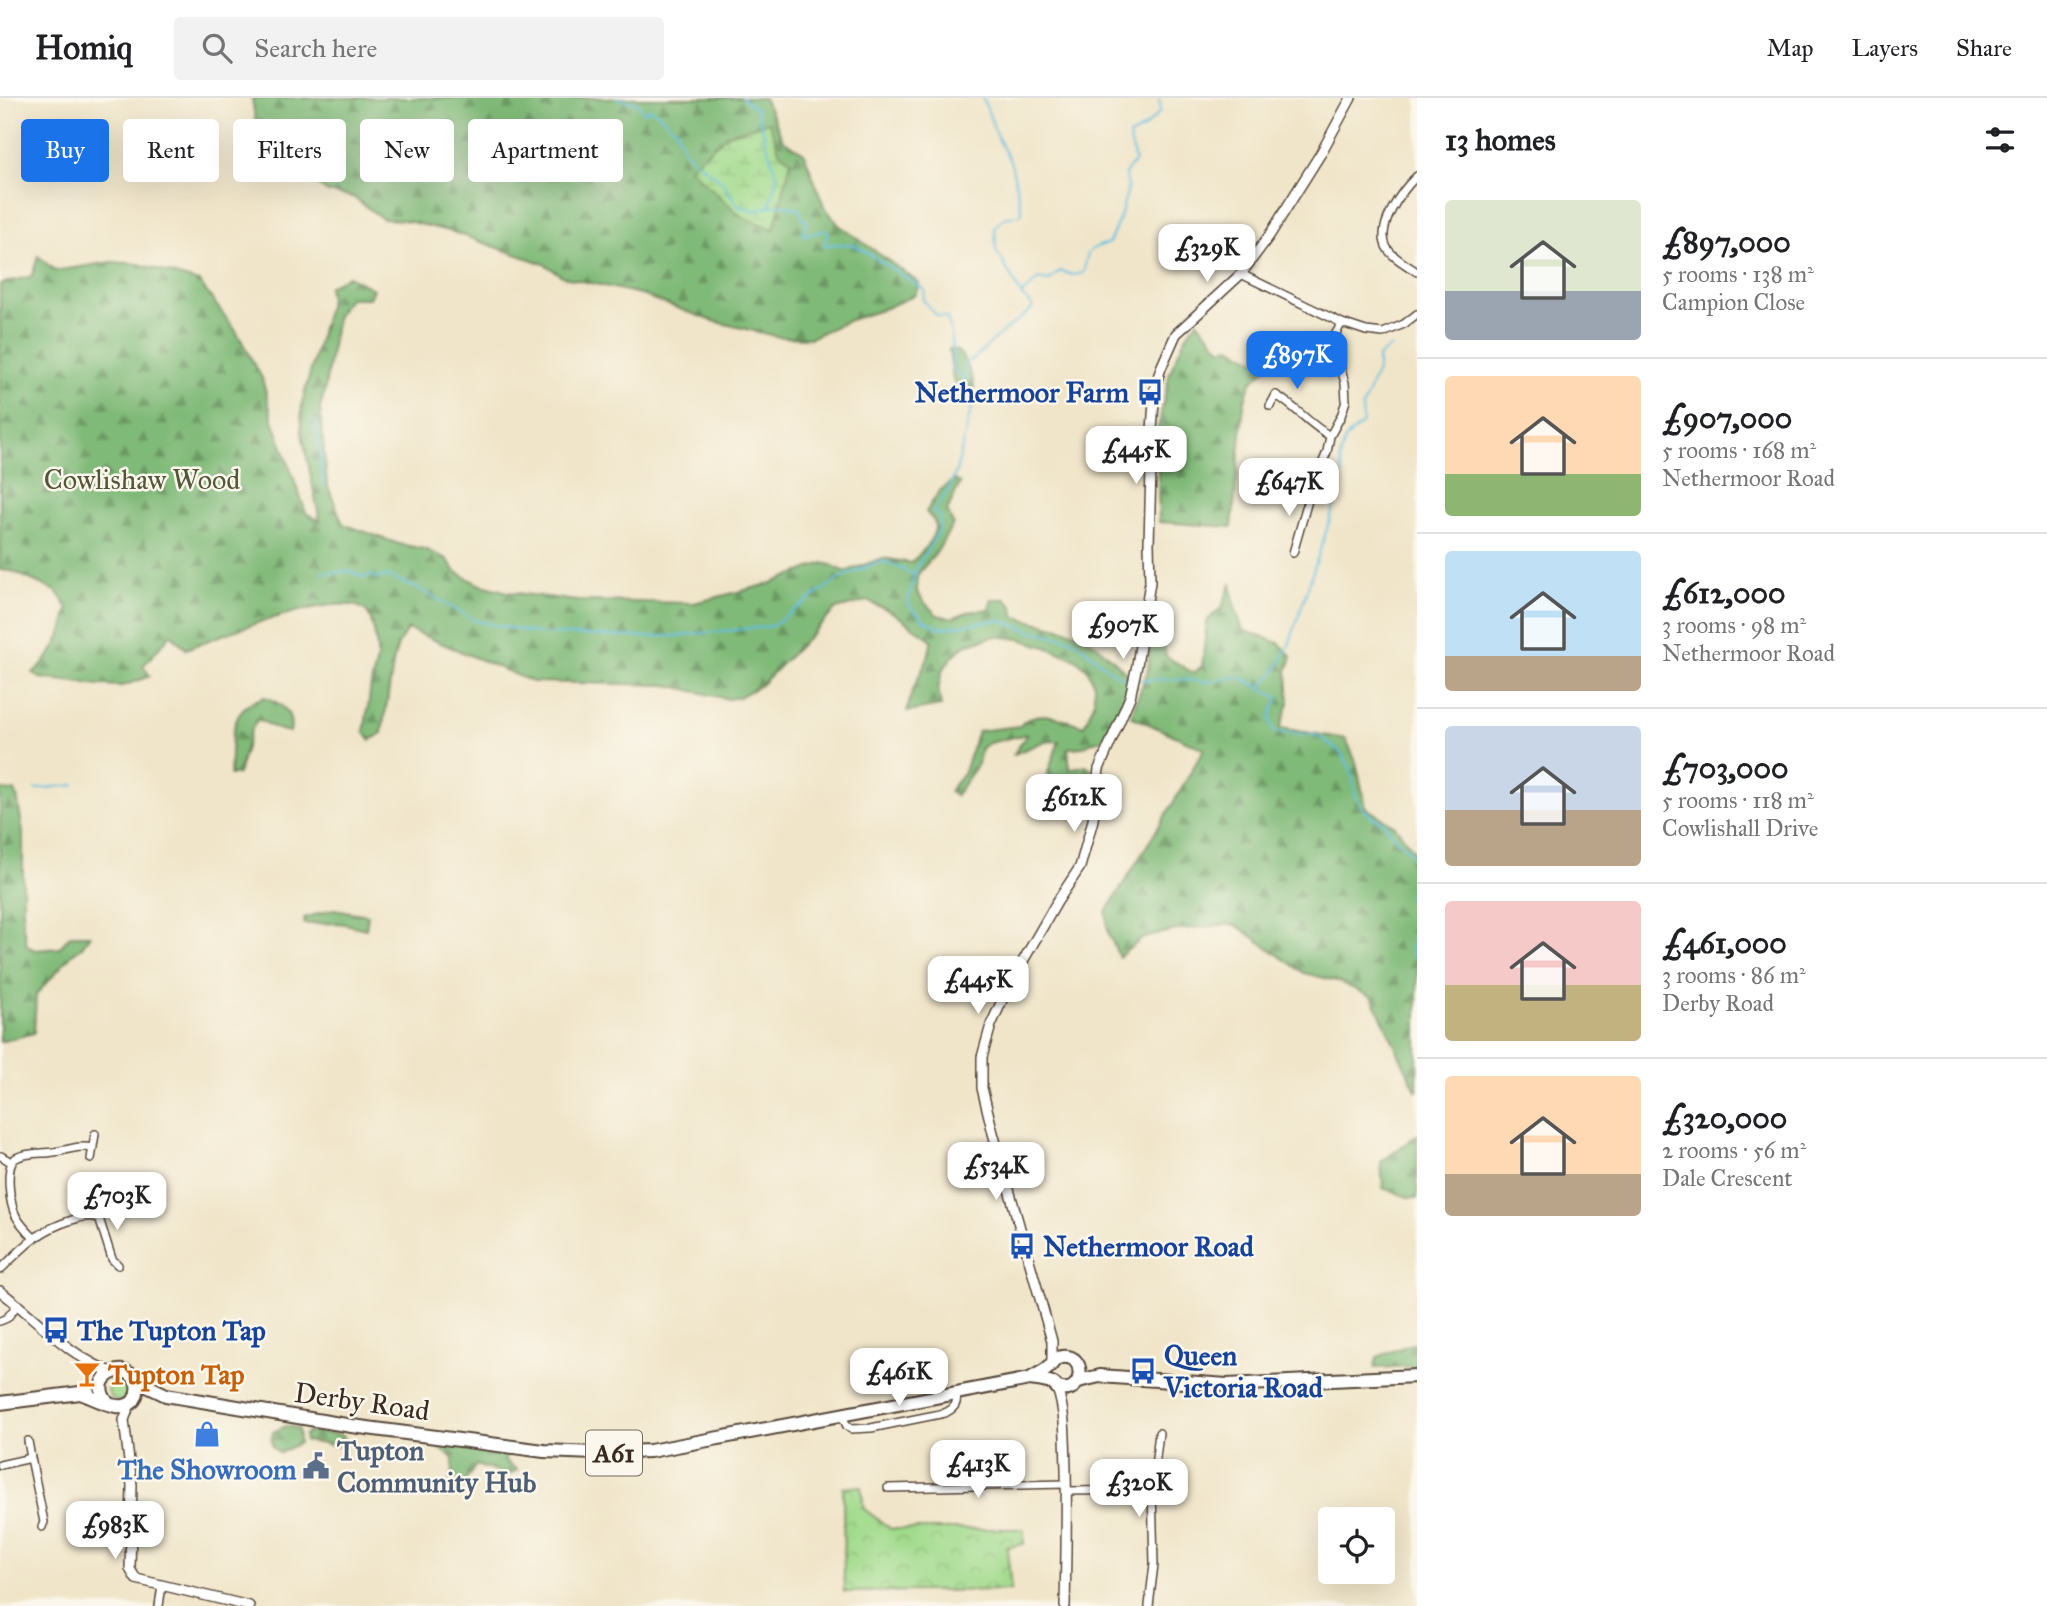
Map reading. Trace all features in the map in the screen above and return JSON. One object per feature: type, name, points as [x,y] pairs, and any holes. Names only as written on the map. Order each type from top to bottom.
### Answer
[{"type":"highway","points":[[1070,1357],[1079,1366],[1080,1376],[1064,1385],[1048,1376],[1055,1362],[1070,1357]]},
{"type":"highway","name":"A61","points":[[1030,1379],[1055,1362]]},
{"type":"highway","name":"A61","points":[[1079,1366],[1100,1376]]},
{"type":"highway","points":[[0,1403],[83,1394],[124,1371],[131,1374],[138,1390],[132,1402],[120,1407],[83,1394]]},
{"type":"highway","name":"A61","points":[[1030,1379],[1064,1385],[1100,1376],[1227,1385],[1417,1376]]},
{"type":"highway","points":[[106,1379],[102,1395],[111,1405]]},
{"type":"highway","name":"Derby Road","points":[[135,1380],[166,1395],[352,1426],[544,1451],[596,1453],[650,1451],[1030,1379]]},
{"type":"highway","name":"Derby Road","points":[[132,1402],[166,1395]]},
{"type":"street","points":[[1055,1362],[1052,1341],[982,1088],[982,1058],[991,1025],[1012,979],[1080,867],[1093,820],[1099,769],[1129,697],[1150,582],[1152,430],[1155,387],[1161,368],[1176,334],[1241,274],[1269,236],[1321,153],[1351,98]]},
{"type":"street","points":[[1417,176],[1391,211],[1385,223],[1384,235],[1385,245],[1391,253],[1417,272]]},
{"type":"street","points":[[1241,274],[1342,323],[1366,331],[1383,333],[1404,324],[1417,314]]},
{"type":"street","points":[[1293,553],[1311,490],[1346,401],[1340,365],[1330,348],[1342,323]]},
{"type":"street","points":[[1270,406],[1276,395],[1291,404],[1313,427],[1330,436]]},
{"type":"street","points":[[1261,467],[1260,482],[1311,490]]},
{"type":"street","points":[[91,1160],[95,1134]]},
{"type":"street","points":[[34,1238],[13,1210],[9,1171],[11,1163],[26,1155],[71,1147],[93,1148]]},
{"type":"street","points":[[1,1156],[11,1163]]},
{"type":"street","points":[[99,1218],[106,1208],[122,1202]]},
{"type":"street","points":[[0,1270],[34,1238],[53,1226],[85,1216],[99,1218]]},
{"type":"street","points":[[99,1218],[112,1259],[118,1265]]},
{"type":"street","points":[[103,1266],[112,1259]]},
{"type":"street","points":[[0,1291],[95,1366],[106,1379]]},
{"type":"street","points":[[0,1321],[7,1318],[18,1304]]},
{"type":"street","points":[[1064,1385],[1065,1606]]},
{"type":"street","points":[[132,1402],[124,1420],[132,1485],[130,1569],[136,1579],[249,1606]]},
{"type":"street","points":[[111,1405],[124,1420]]},
{"type":"street","points":[[1149,1606],[1154,1564],[1152,1490],[1159,1433]]},
{"type":"street","points":[[27,1441],[44,1522],[42,1527]]},
{"type":"street","points":[[0,1465],[31,1458]]},
{"type":"street","points":[[888,1488],[1066,1487],[1152,1490]]},
{"type":"street","points":[[159,1606],[162,1585]]},
{"type":"green space","points":[[252,98],[764,98],[783,140],[804,153],[824,206],[839,225],[919,283],[915,295],[810,338],[779,337],[713,321],[636,293],[564,277],[544,264],[453,232],[403,220],[383,219],[353,197],[328,192],[313,182],[346,182],[346,119],[255,119]]},
{"type":"green space","points":[[769,122],[779,151],[791,161],[774,229],[742,217],[689,168],[728,134]]},
{"type":"green space","name":"Cowlishaw Wood","points":[[38,256],[55,271],[112,262],[139,264],[199,282],[236,331],[262,378],[272,417],[306,513],[320,521],[301,429],[302,403],[330,299],[328,287],[348,276],[373,289],[369,298],[349,298],[337,316],[320,408],[327,484],[343,524],[399,544],[424,549],[447,559],[456,572],[478,584],[508,592],[577,601],[694,603],[769,584],[823,563],[845,572],[883,558],[911,563],[928,544],[934,532],[934,521],[926,512],[940,490],[954,480],[960,483],[947,511],[953,524],[938,550],[918,574],[917,591],[937,615],[951,618],[989,609],[992,599],[1006,599],[1013,606],[1014,616],[1080,635],[1099,647],[1127,673],[1126,694],[1102,740],[1083,747],[1068,748],[1070,769],[1086,765],[1093,770],[1093,776],[1051,787],[1046,778],[1059,741],[1043,742],[1014,754],[1027,734],[989,743],[981,748],[978,764],[955,796],[949,791],[963,774],[978,731],[1020,726],[1034,716],[1042,715],[1084,726],[1094,703],[1094,685],[1088,670],[1076,659],[1046,647],[1020,639],[995,636],[965,645],[952,657],[942,671],[938,690],[941,706],[907,712],[932,640],[892,612],[867,601],[836,609],[761,685],[739,697],[728,699],[667,685],[533,682],[408,629],[398,644],[394,658],[382,733],[371,740],[364,732],[377,658],[376,641],[369,615],[353,605],[332,605],[278,616],[186,649],[171,634],[143,666],[150,676],[123,686],[40,678],[33,673],[57,644],[68,608],[56,591],[12,571],[0,570],[0,284],[32,276]]},
{"type":"green space","points":[[1197,321],[1221,349],[1230,347],[1268,367],[1251,382],[1244,403],[1232,527],[1159,522],[1157,432],[1170,372],[1185,338]]},
{"type":"green space","points":[[949,349],[960,353],[972,376],[974,390],[967,398],[953,380]]},
{"type":"green space","points":[[1231,583],[1234,604],[1243,630],[1279,643],[1292,657],[1287,671],[1289,703],[1280,728],[1346,739],[1356,762],[1366,808],[1395,826],[1417,855],[1417,1092],[1372,997],[1337,981],[1304,973],[1236,925],[1176,930],[1143,938],[1119,957],[1108,932],[1106,912],[1204,749],[1131,716],[1148,670],[1151,627],[1160,630],[1166,656],[1193,673],[1202,666],[1207,621],[1222,607]]},
{"type":"green space","points":[[264,697],[285,709],[290,719],[290,732],[277,729],[258,719],[251,730],[238,774],[230,775],[235,723],[246,706]]},
{"type":"green space","points":[[0,790],[15,791],[17,796],[23,833],[23,926],[27,946],[35,950],[59,948],[71,935],[90,935],[36,995],[34,1033],[0,1042]]},
{"type":"green space","points":[[334,909],[368,915],[366,929],[340,923],[304,924],[304,918]]},
{"type":"green space","points":[[1417,1135],[1417,1198],[1410,1198],[1383,1188],[1381,1162]]},
{"type":"green space","points":[[1417,1342],[1417,1366],[1375,1368],[1377,1357]]},
{"type":"green space","points":[[115,1377],[125,1377],[132,1384],[132,1394],[125,1401],[115,1401],[108,1394],[108,1384]]},
{"type":"green space","points":[[286,1426],[298,1428],[299,1443],[280,1453],[272,1444],[272,1436],[273,1432]]},
{"type":"green space","points":[[307,1432],[344,1436],[345,1447],[305,1441]]},
{"type":"green space","points":[[429,1442],[509,1454],[504,1460],[517,1470],[509,1475],[476,1465],[462,1486],[447,1497],[453,1458]]},
{"type":"green space","points":[[861,1486],[864,1509],[891,1529],[1024,1529],[1024,1544],[1007,1547],[1011,1590],[844,1592],[843,1488]]},
{"type":"waterway","points":[[617,98],[639,104],[644,113],[650,109],[655,111],[677,129],[683,149],[722,181],[738,206],[757,211],[779,205],[796,208],[808,222],[802,232],[804,236],[824,230],[828,232],[825,246],[855,245],[925,290],[923,300],[936,315],[947,318],[952,338],[953,370],[964,379]]},
{"type":"waterway","points":[[742,98],[756,109],[777,177],[770,204]]},
{"type":"waterway","points":[[983,98],[997,136],[1011,163],[1022,212],[1020,215],[1004,218],[995,227],[996,250],[1021,294]]},
{"type":"waterway","points":[[1131,679],[1111,671],[1070,639],[1031,631],[999,620],[942,628],[925,621],[909,605],[908,600],[917,567],[939,531],[940,516],[933,512],[949,489],[956,472],[973,402],[965,380],[965,363],[974,359],[1032,309],[1032,305],[1021,295],[1039,279],[1049,281],[1060,271],[1073,275],[1084,273],[1089,252],[1109,243],[1121,215],[1128,186],[1125,174],[1135,161],[1129,136],[1143,129],[1161,111],[1159,98]]},
{"type":"waterway","points":[[1261,687],[1274,673],[1289,645],[1337,498],[1343,472],[1340,459],[1345,439],[1363,423],[1362,408],[1378,368],[1378,357],[1391,347]]},
{"type":"waterway","points":[[316,421],[324,486]]},
{"type":"waterway","points":[[320,573],[351,571],[364,578],[372,575],[376,578],[387,576],[417,588],[476,621],[540,634],[645,637],[772,626],[840,578],[878,562],[887,562],[914,575]]},
{"type":"waterway","points":[[1136,680],[1177,679],[1209,682],[1242,678],[1279,698],[1272,711],[1274,732],[1314,735],[1341,753],[1351,769],[1356,797],[1362,807],[1384,823],[1395,838],[1411,852],[1415,862],[1416,871],[1410,896],[1415,927],[1411,951],[1417,958]]},
{"type":"waterway","points":[[35,789],[74,785]]},
{"type":"place","name":"Nethermoor Farm","points":[[1150,392]]},
{"type":"place","name":"Nethermoor Road","points":[[1022,1246]]},
{"type":"place","name":"The Tupton Tap","points":[[56,1330]]},
{"type":"place","name":"Queen Victoria Road","points":[[1143,1371]]},
{"type":"place","name":"Tupton Tap","points":[[87,1374]]},
{"type":"place","name":"The Showroom","points":[[207,1434]]},
{"type":"place","name":"Tupton Community Hub","points":[[316,1466]]}]
